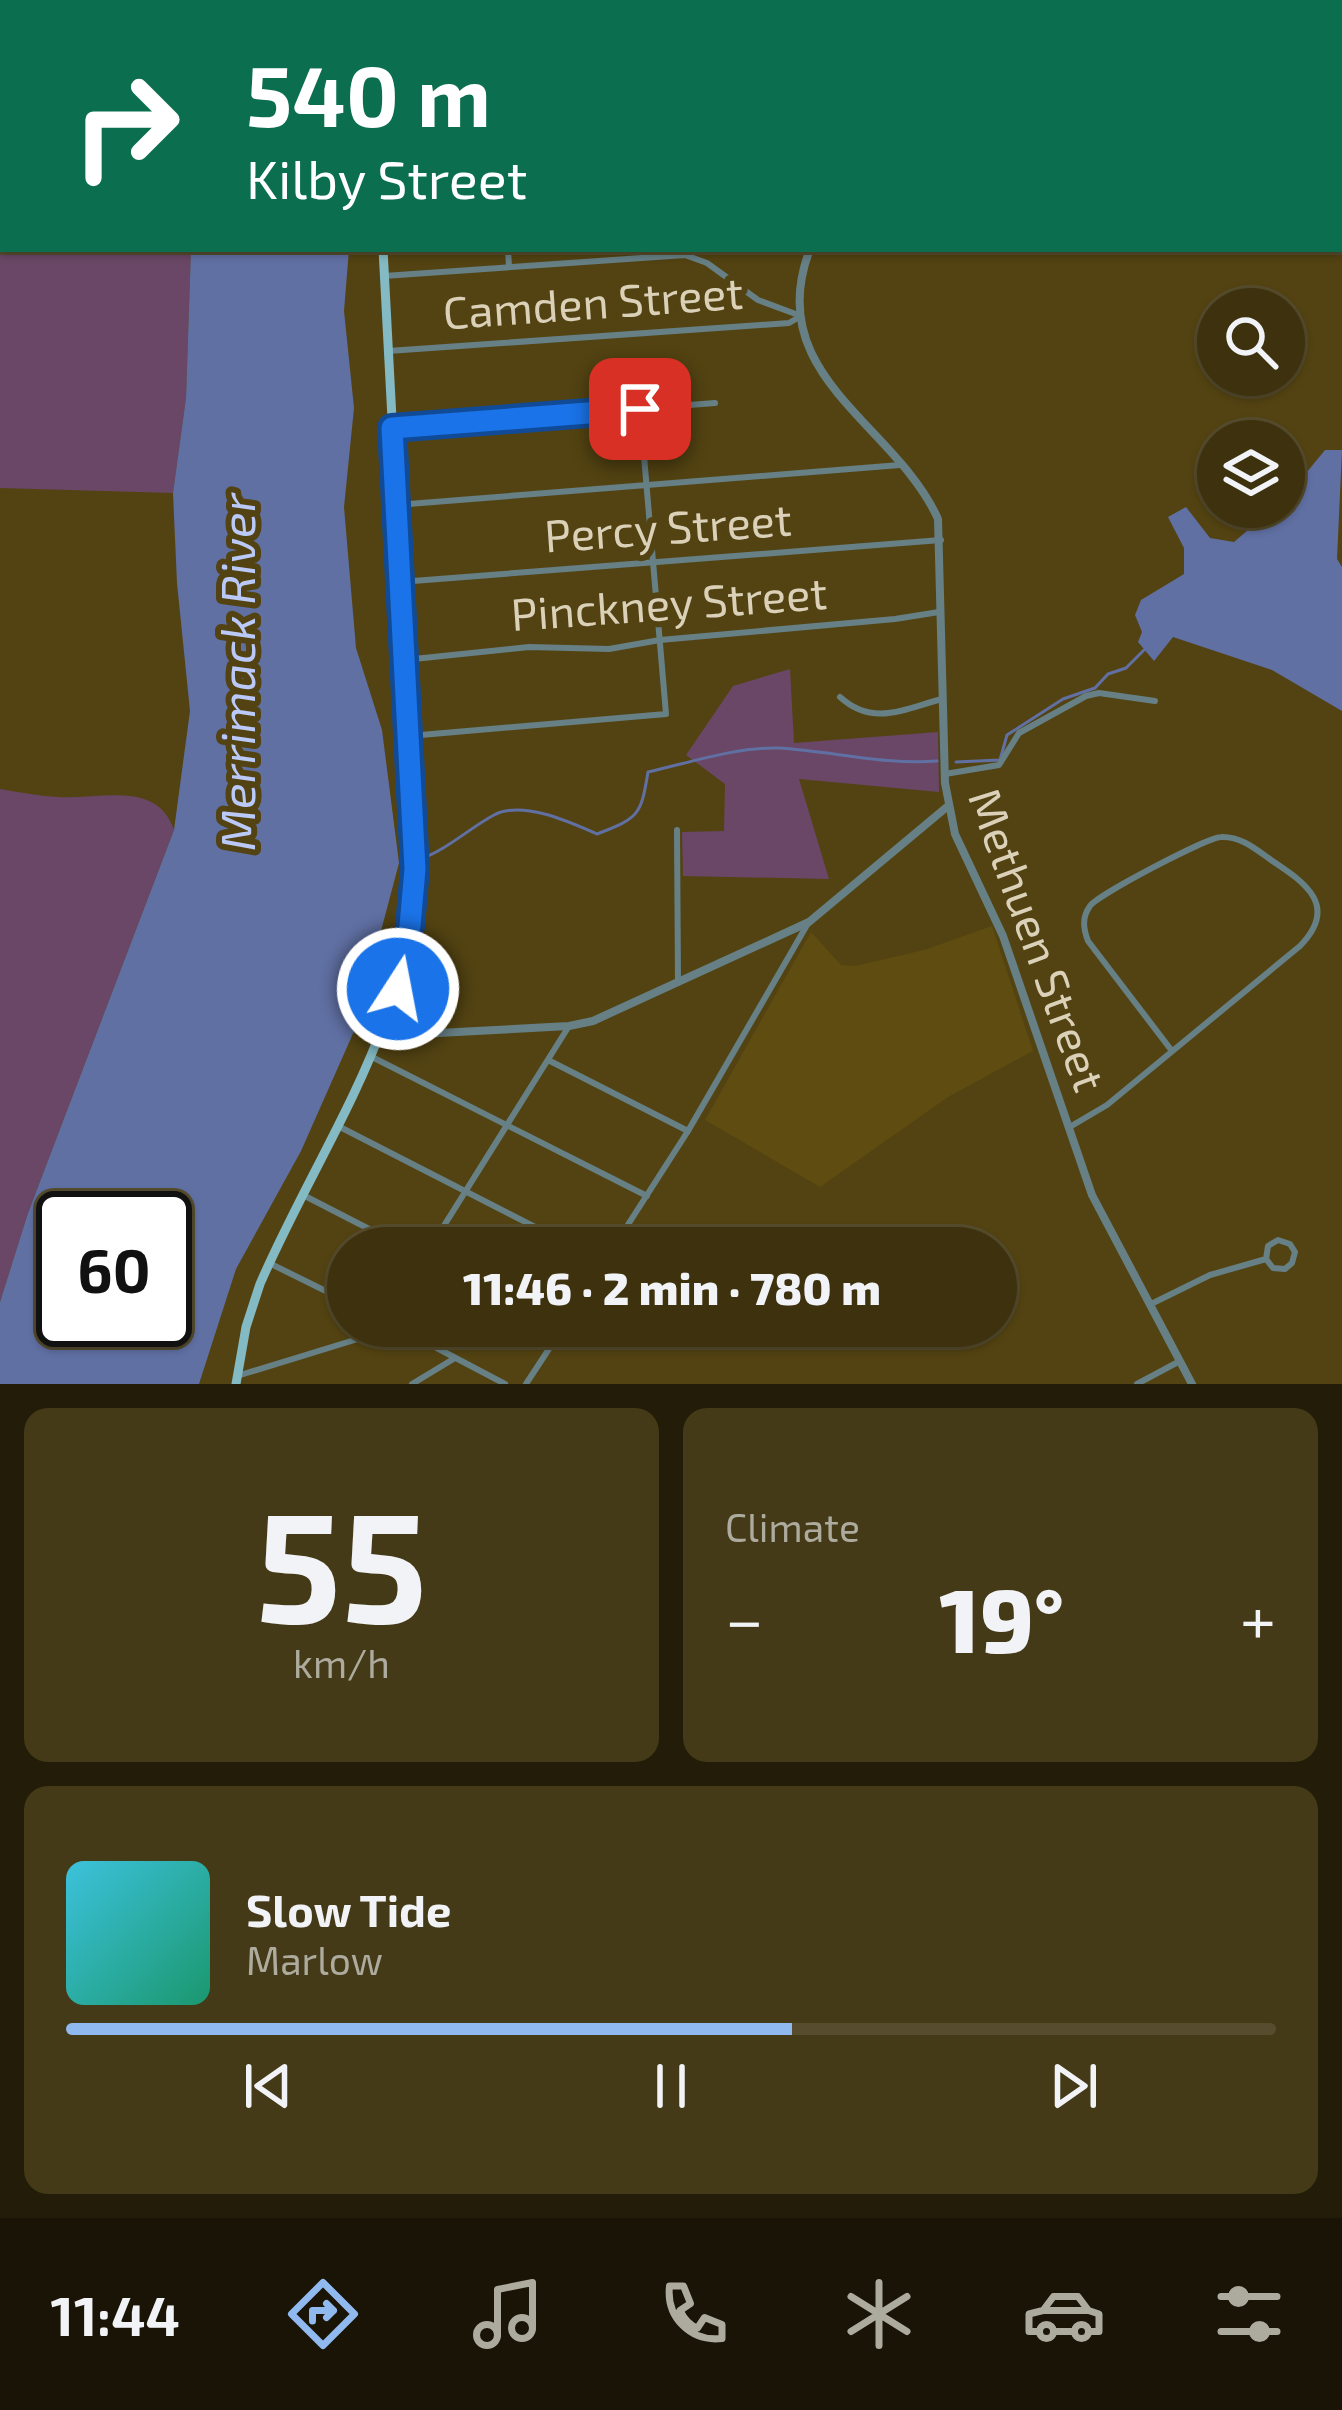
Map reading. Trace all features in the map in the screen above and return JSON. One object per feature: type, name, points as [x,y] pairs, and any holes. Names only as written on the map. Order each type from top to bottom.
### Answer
[{"type":"main road","points":[[236,1380],[246,1327],[269,1263],[372,1057],[403,967],[415,852],[382,252]]},
{"type":"street","points":[[508,252],[509,267]]},
{"type":"street","name":"Methuen Street","points":[[809,252],[802,270],[801,316],[811,350],[826,379],[928,499],[938,519],[945,774],[948,806],[966,862],[1004,936],[1092,1195],[1192,1384]]},
{"type":"street","points":[[384,276],[685,255],[706,263],[758,299],[801,316]]},
{"type":"street","name":"Camden Street","points":[[388,351],[789,323],[801,316]]},
{"type":"street","points":[[392,428],[715,403]]},
{"type":"street","points":[[409,736],[666,714],[640,409]]},
{"type":"street","points":[[396,505],[899,465]]},
{"type":"street","name":"Percy Street","points":[[400,582],[941,540]]},
{"type":"street","name":"Pinckney Street","points":[[404,660],[529,647],[601,650],[939,612]]},
{"type":"street","points":[[945,774],[995,768],[1019,733],[1086,696],[1099,693],[1155,701]]},
{"type":"street","points":[[840,697],[857,712],[881,714],[942,699]]},
{"type":"street","points":[[381,1036],[593,1021],[809,922],[948,806]]},
{"type":"street","points":[[676,830],[678,982]]},
{"type":"street","points":[[1068,1128],[1096,1113],[1172,1051],[1300,946],[1315,925],[1315,896],[1306,884],[1235,838],[1214,838],[1109,890],[1092,902],[1086,915],[1088,941],[1172,1051]]},
{"type":"street","points":[[627,1227],[809,922]]},
{"type":"street","points":[[444,1227],[569,1026]]},
{"type":"street","points":[[372,1057],[646,1196]]},
{"type":"street","points":[[550,1061],[688,1131]]},
{"type":"street","points":[[338,1126],[535,1227]]},
{"type":"street","points":[[303,1196],[364,1227]]},
{"type":"street","points":[[1275,1240],[1288,1242],[1295,1252],[1285,1269],[1273,1268],[1266,1259],[1268,1246],[1275,1240]]},
{"type":"street","points":[[1151,1304],[1210,1275],[1266,1259]]},
{"type":"street","points":[[269,1263],[327,1292]]},
{"type":"street","points":[[236,1380],[334,1347]]},
{"type":"street","points":[[435,1347],[505,1384]]},
{"type":"street","points":[[526,1384],[550,1347]]},
{"type":"street","points":[[412,1384],[456,1358]]},
{"type":"street","points":[[1137,1384],[1180,1361]]},
{"type":"shaded area","points":[[0,252],[191,252],[186,398],[173,493],[0,488]]},
{"type":"shaded area","points":[[790,669],[794,743],[938,732],[939,792],[799,779],[829,879],[683,876],[682,832],[724,831],[725,784],[686,755],[733,686]]},
{"type":"shaded area","points":[[0,789],[57,797],[141,798],[166,814],[174,830],[36,1191],[0,1302]]},
{"type":"shaded area","points":[[992,926],[1033,1051],[948,1097],[820,1187],[705,1120],[811,932],[841,965],[855,966],[924,950]]},
{"type":"water","name":"Merrimack River","points":[[191,252],[349,252],[344,311],[354,408],[344,507],[356,648],[382,730],[399,863],[355,1029],[301,1151],[236,1269],[199,1384],[0,1384],[0,1302],[36,1192],[36,1347],[192,1347],[192,1191],[36,1191],[174,830],[190,711],[173,493],[186,398]]},
{"type":"water","points":[[1325,450],[1342,450],[1337,559],[1342,567],[1342,711],[1272,670],[1173,637],[1154,661],[1138,642],[1142,632],[1135,615],[1141,600],[1184,574],[1184,548],[1168,517],[1186,507],[1197,528],[1210,538],[1234,542],[1250,528],[1305,528],[1305,474]]},
{"type":"waterway","points":[[956,762],[1000,760],[1007,735],[1063,699],[1095,688],[1144,650]]},
{"type":"waterway","points":[[418,860],[505,811],[546,814],[597,834],[636,813],[648,772],[729,753],[778,748],[937,761]]},
{"type":"route","points":[[398,989],[415,869],[392,428],[640,409]]}]
